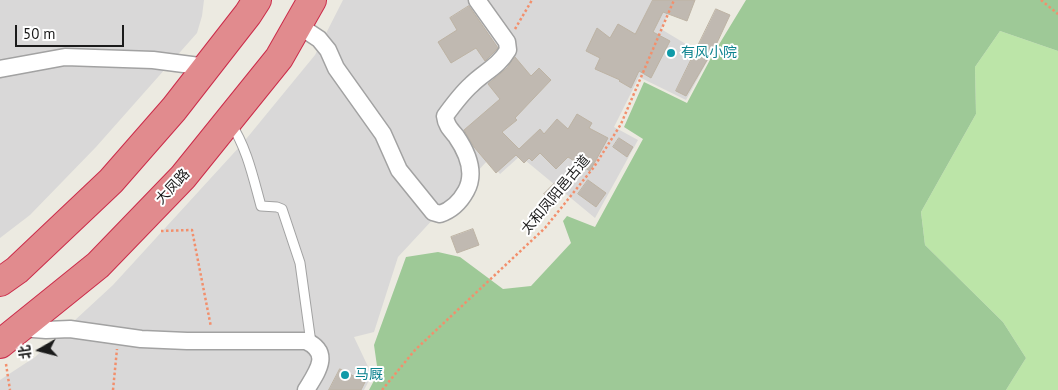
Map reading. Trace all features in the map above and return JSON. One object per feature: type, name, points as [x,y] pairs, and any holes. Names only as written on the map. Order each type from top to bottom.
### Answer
[{"type":"highway","points":[[0,282],[16,270],[111,181],[174,109],[257,0]]},
{"type":"highway","name":"大凤路","points":[[8,338],[98,265],[183,177],[279,58],[312,0]]},
{"type":"street","points":[[298,25],[319,39],[328,50],[336,68],[383,134],[399,170],[433,212],[440,214],[461,201],[469,185],[471,169],[465,150],[446,124],[445,116],[454,102],[472,84],[490,71],[504,57],[508,50],[507,42],[477,0]]},
{"type":"street","points":[[0,68],[65,57],[153,60],[207,67]]},
{"type":"street","points":[[8,338],[46,330],[70,329],[118,336],[187,341],[297,340],[317,347],[320,356],[319,368],[306,390]]},
{"type":"lane","points":[[229,120],[246,154],[261,206],[282,209],[300,262],[311,344]]},
{"type":"path","points":[[507,46],[532,0]]},
{"type":"path","name":"太和凤阳邑古道","points":[[382,390],[415,350],[545,228],[594,167],[621,124],[674,0]]},
{"type":"path","points":[[1042,0],[1058,14]]},
{"type":"path","points":[[137,225],[152,231],[192,230],[214,340]]},
{"type":"path","points":[[112,390],[118,336]]},
{"type":"path","points":[[8,338],[10,390]]},
{"type":"shaded area","points":[[0,0],[204,0],[197,33],[96,147],[30,215],[0,238]]},
{"type":"shaded area","points":[[343,0],[674,0],[661,29],[709,58],[686,100],[639,77],[614,127],[638,140],[595,218],[520,156],[500,174],[488,160],[398,257],[374,332],[354,337],[372,375],[364,390],[0,390],[0,380],[35,357],[113,285],[242,144],[315,55]]},
{"type":"green space","points":[[746,0],[1058,0],[1058,51],[1000,31],[975,67],[976,114],[921,212],[925,245],[1003,322],[1026,358],[1006,390],[369,390],[378,373],[374,345],[406,257],[438,252],[460,257],[503,289],[531,286],[571,243],[563,221],[567,216],[595,227],[643,139],[624,127],[644,82],[687,103],[712,56]]},
{"type":"green space","points":[[1000,31],[1058,51],[1058,390],[1006,390],[1026,358],[1003,322],[925,245],[921,212],[976,114],[975,67]]},
{"type":"building","points":[[653,0],[695,0],[687,21],[663,12],[653,32],[670,41],[651,78],[639,71],[631,88],[620,80],[595,69],[600,58],[586,51],[597,28],[610,38],[618,24],[635,34]]},
{"type":"building","points":[[469,6],[498,48],[485,61],[476,48],[451,63],[438,42],[457,30],[450,18]]},
{"type":"building","points":[[716,9],[730,15],[716,45],[686,96],[676,91]]},
{"type":"building","points":[[515,57],[531,76],[539,68],[551,80],[515,118],[517,120],[502,132],[519,149],[540,129],[544,134],[557,119],[568,129],[577,114],[592,123],[589,128],[608,138],[590,171],[568,157],[556,169],[540,153],[532,161],[529,158],[524,163],[516,155],[496,173],[474,147],[464,130],[500,99],[488,84],[507,68]]},
{"type":"building","points":[[619,138],[633,147],[627,157],[613,147]]},
{"type":"building","points":[[588,180],[606,193],[596,207],[578,194]]},
{"type":"building","points":[[556,182],[564,190],[552,202],[544,194]]},
{"type":"building","points":[[473,229],[479,245],[457,253],[451,237]]},
{"type":"building","name":"马厩","points":[[340,369],[365,382],[361,390],[329,390]]},
{"type":"place","name":"有风小院","points":[[671,53]]},
{"type":"place","name":"马厩","points":[[345,375]]}]
